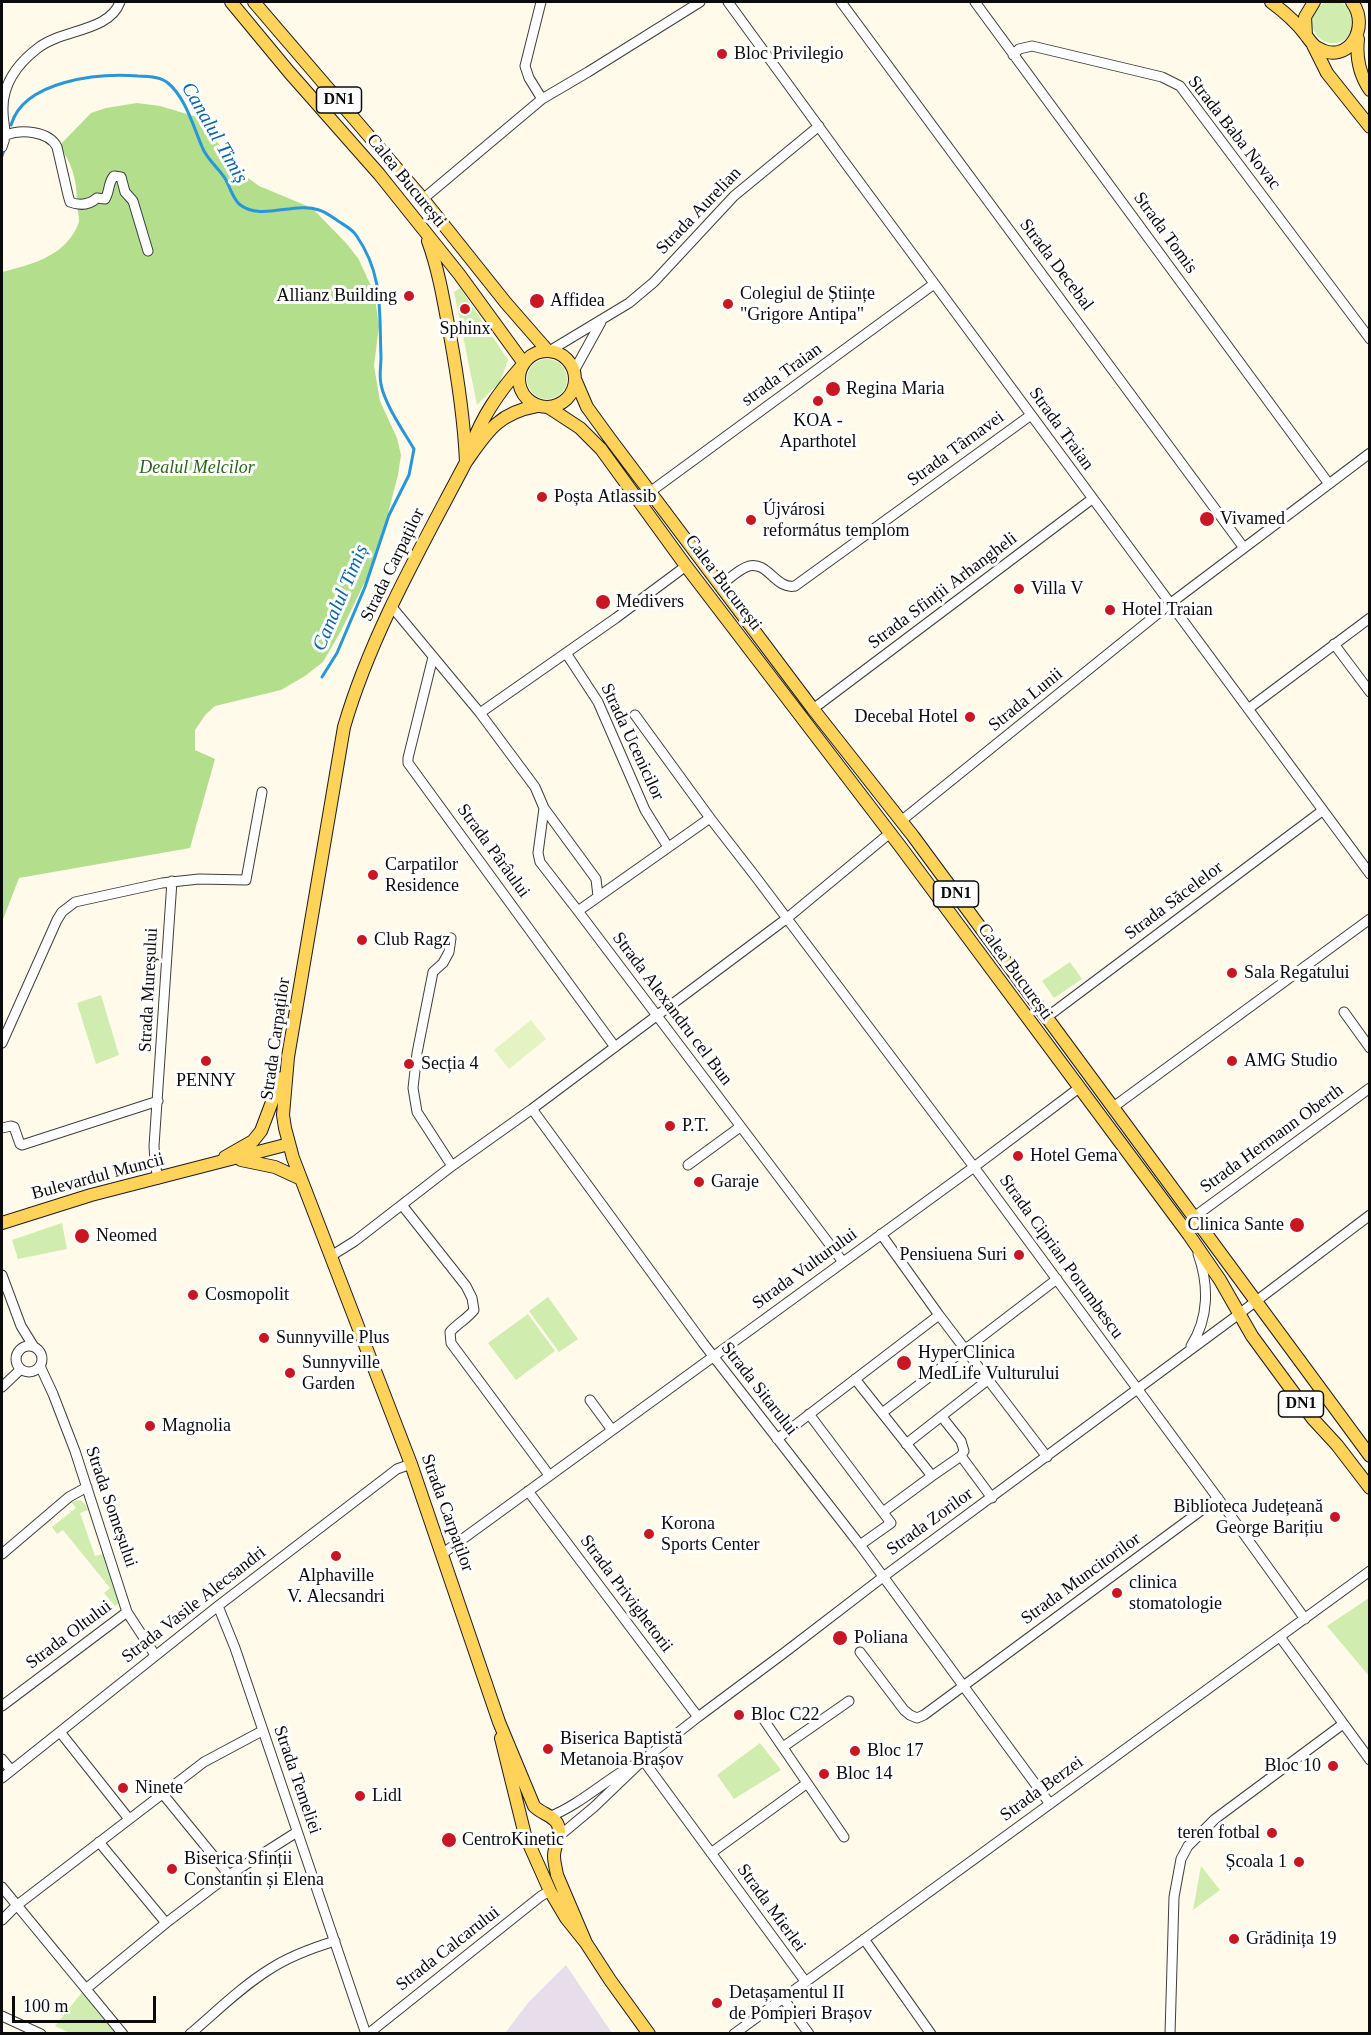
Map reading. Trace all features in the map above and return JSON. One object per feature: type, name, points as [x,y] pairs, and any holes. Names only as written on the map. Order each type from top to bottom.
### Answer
[{"type":"main road","name":"Calea București","points":[[231,2],[379,174],[459,274],[522,365]]},
{"type":"main road","name":"Calea București","points":[[254,2],[423,199],[506,303],[549,350]]},
{"type":"main road","points":[[1271,2],[1318,48],[1332,52],[1347,49],[1363,30]]},
{"type":"main road","points":[[1314,2],[1305,17],[1304,29],[1327,73],[1370,127]]},
{"type":"main road","points":[[1352,2],[1360,12],[1363,30],[1358,61],[1370,90]]},
{"type":"main road","points":[[426,234],[440,281],[457,370],[463,411],[466,462]]},
{"type":"main road","points":[[522,365],[531,355],[549,350]]},
{"type":"main road","name":"DN1","points":[[549,350],[566,357],[575,375]]},
{"type":"main road","name":"DN1","points":[[522,365],[518,376],[519,386],[529,401],[542,406]]},
{"type":"main road","name":"Strada Carpaților","points":[[522,365],[483,418],[466,462],[392,607],[363,671],[344,727],[288,1056],[283,1115],[289,1144],[301,1179],[411,1464],[499,1722],[534,1806],[553,1819],[558,1828],[554,1855],[557,1875],[586,1943]]},
{"type":"main road","name":"Calea București","points":[[575,375],[580,392],[592,414],[813,709],[902,821],[1112,1108],[1367,1447]]},
{"type":"main road","points":[[542,406],[564,402],[574,388],[575,375]]},
{"type":"main road","name":"Calea București","points":[[542,406],[580,428],[601,449],[686,566],[890,833],[1189,1235],[1220,1280],[1252,1336],[1313,1419],[1337,1445],[1370,1488]]},
{"type":"main road","name":"Strada Carpaților","points":[[466,462],[501,419],[512,412],[542,406]]},
{"type":"main road","name":"Bulevardul Muncii","points":[[205,1167],[246,1146],[258,1136],[268,1115],[288,1056]]},
{"type":"main road","name":"Bulevardul Muncii","points":[[2,1223],[50,1207],[289,1144]]},
{"type":"main road","name":"Bulevardul Muncii","points":[[236,1159],[268,1165],[301,1179]]},
{"type":"main road","name":"Strada Carpaților","points":[[499,1722],[508,1768],[527,1840],[550,1891],[566,1918],[649,2034]]},
{"type":"main road","points":[[525,1830],[534,1817],[547,1816]]},
{"type":"main road","points":[[531,1845],[541,1849],[552,1846],[557,1840]]},
{"type":"street","points":[[2,147],[6,135],[3,111],[5,88],[24,60],[39,47],[58,37],[104,21],[116,11],[120,2]]},
{"type":"street","points":[[541,2],[525,66],[529,78],[542,99]]},
{"type":"street","points":[[423,199],[542,99],[700,2]]},
{"type":"street","name":"Strada Traian","points":[[728,2],[1370,874]]},
{"type":"street","name":"Strada Decebal","points":[[841,2],[1244,548]]},
{"type":"street","name":"Strada Tomis","points":[[975,2],[1329,484]]},
{"type":"street","name":"Strada Baba Novac","points":[[1013,55],[1019,49],[1032,46],[1162,77],[1180,87],[1370,339]]},
{"type":"street","name":"Strada Aurelian","points":[[549,350],[629,303],[654,282],[734,196],[819,126]]},
{"type":"street","points":[[6,135],[12,132],[37,134],[54,141],[70,202],[82,205],[91,203],[97,198],[105,199],[111,180],[114,176],[121,177],[125,192],[133,201],[148,251]]},
{"type":"street","name":"strada Traian","points":[[650,492],[934,284]]},
{"type":"street","name":"Strada Aurelian","points":[[575,375],[602,320]]},
{"type":"street","name":"Strada Târnavei","points":[[721,585],[745,568],[752,566],[762,568],[785,586],[795,586],[1031,415]]},
{"type":"street","name":"Strada Lunii","points":[[902,821],[1171,603],[1370,453]]},
{"type":"street","name":"Strada Sfinții Arhangheli","points":[[813,709],[1092,499]]},
{"type":"street","points":[[480,713],[686,566]]},
{"type":"street","points":[[392,607],[480,713],[536,787],[544,808],[596,879],[598,896]]},
{"type":"street","points":[[1248,709],[1370,618]]},
{"type":"street","points":[[1334,644],[1370,692]]},
{"type":"street","name":"Strada Ucenicilor","points":[[566,653],[598,702],[645,810],[668,847]]},
{"type":"street","name":"Strada Pârâului","points":[[433,657],[408,758],[410,766],[615,1047]]},
{"type":"street","points":[[635,715],[786,918]]},
{"type":"street","points":[[2,1043],[62,912],[84,899],[172,881],[246,880],[262,792]]},
{"type":"street","name":"Strada Alexandru cel Bun","points":[[544,808],[538,858],[843,1262]]},
{"type":"street","name":"Strada Săcelelor","points":[[1047,1017],[1322,811]]},
{"type":"street","points":[[578,911],[710,818]]},
{"type":"street","points":[[331,1256],[532,1109],[786,918],[890,833]]},
{"type":"street","name":"Strada Mureșului","points":[[158,1179],[154,1146],[172,881]]},
{"type":"street","name":"Strada Ciprian Porumbescu","points":[[786,918],[1057,1279],[1305,1619]]},
{"type":"street","points":[[1112,1108],[1370,919]]},
{"type":"street","points":[[451,938],[449,952],[443,963],[433,972],[417,1053],[413,1088],[417,1112],[452,1166]]},
{"type":"street","points":[[1344,1012],[1370,1048]]},
{"type":"street","name":"Strada Vulturului","points":[[442,1554],[1079,1088]]},
{"type":"street","name":"Strada Hermann Oberth","points":[[1194,1217],[1370,1088]]},
{"type":"street","points":[[2,1128],[14,1127],[22,1145],[158,1101]]},
{"type":"street","name":"Strada Sitarului","points":[[532,1109],[713,1357],[884,1576],[1050,1804]]},
{"type":"street","points":[[688,1165],[740,1127]]},
{"type":"street","points":[[402,1204],[470,1293],[475,1305],[469,1317],[450,1332],[452,1343],[549,1475]]},
{"type":"street","name":"Strada Zorilor","points":[[557,1840],[643,1760],[698,1717],[1370,1215]]},
{"type":"street","points":[[881,1234],[939,1315],[1047,1457]]},
{"type":"street","points":[[1186,1354],[1203,1322],[1206,1297],[1204,1272],[1189,1235]]},
{"type":"street","name":"Strada Someșului","points":[[2,1275],[21,1326],[42,1357],[40,1366],[54,1394],[87,1487],[127,1612],[155,1655]]},
{"type":"street","points":[[882,1413],[1057,1279]]},
{"type":"street","points":[[777,1439],[939,1315]]},
{"type":"street","name":"Strada Someșului","points":[[21,1326],[16,1359],[21,1370]]},
{"type":"street","points":[[18,1352],[25,1347],[34,1347]]},
{"type":"street","points":[[2,1387],[21,1370],[29,1372],[40,1366]]},
{"type":"street","points":[[855,1379],[932,1476]]},
{"type":"street","points":[[906,1444],[989,1379]]},
{"type":"street","points":[[590,1400],[612,1430]]},
{"type":"street","name":"Strada Sitarului","points":[[809,1414],[883,1512]]},
{"type":"street","points":[[860,1545],[891,1523],[883,1512],[961,1456],[964,1451],[963,1446],[942,1417]]},
{"type":"street","points":[[961,1456],[992,1498]]},
{"type":"street","name":"Strada Vasile Alecsandri","points":[[2,1778],[218,1606],[397,1469],[411,1464]]},
{"type":"street","points":[[2,1554],[69,1497],[87,1487]]},
{"type":"street","name":"Strada Privighetorii","points":[[528,1491],[698,1717]]},
{"type":"street","name":"Strada Muncitorilor","points":[[963,1687],[1218,1498]]},
{"type":"street","name":"Strada Berzei","points":[[734,2034],[1370,1571]]},
{"type":"street","name":"Strada Temeliei","points":[[218,1606],[236,1648],[262,1731],[367,2034]]},
{"type":"street","name":"Strada Oltului","points":[[2,1706],[127,1612]]},
{"type":"street","points":[[1280,1637],[1370,1760]]},
{"type":"street","points":[[860,1652],[904,1710],[916,1718],[924,1715],[963,1687]]},
{"type":"street","points":[[783,1747],[849,1701]]},
{"type":"street","points":[[764,1720],[844,1837]]},
{"type":"street","points":[[1170,2034],[1170,1964],[1175,1890],[1181,1859],[1188,1845],[1215,1819],[1343,1724]]},
{"type":"street","points":[[2,1920],[16,1906],[204,1762],[262,1731]]},
{"type":"street","points":[[60,1732],[129,1819]]},
{"type":"street","points":[[2,1759],[11,1770]]},
{"type":"street","name":"Strada Zorilor","points":[[547,1816],[567,1809],[609,1779],[643,1760]]},
{"type":"street","name":"Strada Mierlei","points":[[643,1760],[805,1981]]},
{"type":"street","points":[[711,1853],[806,1784]]},
{"type":"street","points":[[162,1793],[229,1875]]},
{"type":"street","points":[[87,1988],[229,1875],[297,1832]]},
{"type":"street","points":[[99,1842],[166,1923]]},
{"type":"street","points":[[2,1887],[123,2034]]},
{"type":"street","name":"Strada Calcarului","points":[[367,2034],[550,1891]]},
{"type":"street","points":[[864,1939],[931,2034]]},
{"type":"street","points":[[190,2034],[269,1969],[292,1957],[335,1941]]},
{"type":"street","points":[[783,1998],[809,2034]]},
{"type":"street","points":[[2,2016],[41,2034]]},
{"type":"shaded area","points":[[566,1965],[612,2033],[505,2033],[528,2003]]},
{"type":"green space","points":[[1333,1],[1341,2],[1348,7],[1353,14],[1353,30],[1348,37],[1341,42],[1333,43],[1325,42],[1318,37],[1313,30],[1312,22],[1313,14],[1318,7],[1325,2]]},
{"type":"green space","name":"Dealul Melcilor","points":[[137,103],[160,106],[197,117],[207,127],[236,169],[259,186],[312,208],[358,258],[371,286],[376,305],[379,326],[374,366],[380,401],[397,438],[401,455],[398,475],[376,559],[341,631],[323,662],[281,690],[215,706],[195,730],[195,750],[215,759],[190,848],[19,878],[2,922],[2,272],[34,263],[54,253],[70,239],[79,222],[75,179],[59,146],[91,113]]},
{"type":"green space","points":[[460,288],[508,360],[500,382],[477,405],[454,292]]},
{"type":"green space","points":[[547,359],[561,365],[567,379],[561,393],[547,399],[533,393],[527,379],[533,365]]},
{"type":"green space","points":[[1070,962],[1082,979],[1054,998],[1042,981]]},
{"type":"green space","points":[[101,995],[119,1055],[96,1064],[77,1003]]},
{"type":"green space","points":[[531,1020],[546,1039],[509,1069],[494,1050]]},
{"type":"green space","points":[[62,1223],[67,1249],[18,1259],[12,1240]]},
{"type":"green space","points":[[548,1297],[578,1339],[559,1352],[529,1311]]},
{"type":"green space","points":[[528,1314],[555,1351],[516,1380],[488,1343]]},
{"type":"green space","points":[[80,1500],[88,1510],[80,1513],[95,1556],[103,1554],[119,1603],[115,1606],[104,1593],[110,1588],[63,1530],[57,1534],[52,1527],[76,1508],[71,1502]]},
{"type":"green space","points":[[1369,1598],[1369,1676],[1327,1626]]},
{"type":"green space","points":[[760,1743],[781,1770],[734,1799],[717,1775]]},
{"type":"green space","points":[[1201,1866],[1220,1890],[1193,1910]]},
{"type":"green space","points":[[83,1991],[118,2033],[70,2033],[55,2026]]},
{"type":"waterway","name":"Canalul Timiș","points":[[11,125],[19,110],[31,98],[65,82],[122,75],[162,79],[180,97],[204,151],[226,180],[239,204],[257,211],[299,208],[322,211],[352,231],[365,250],[376,279],[378,294],[381,384],[390,408],[414,449],[409,475],[389,515],[365,587],[337,653],[322,677]]},
{"type":"waterway","name":"Canalul Timiș","points":[[2,156],[5,147]]},
{"type":"place","name":"Bloc Privilegio","points":[[722,54]]},
{"type":"place","name":"Allianz Building","points":[[409,296]]},
{"type":"place","name":"Affidea","points":[[537,301]]},
{"type":"place","name":"Colegiul de Științe \"Grigore Antipa\"","points":[[728,304]]},
{"type":"place","name":"Sphinx","points":[[465,309]]},
{"type":"place","name":"Regina Maria","points":[[833,389]]},
{"type":"place","name":"KOA - Aparthotel","points":[[818,401]]},
{"type":"place","name":"Poșta Atlassib","points":[[542,497]]},
{"type":"place","name":"Vivamed","points":[[1207,519]]},
{"type":"place","name":"Újvárosi református templom","points":[[751,520]]},
{"type":"place","name":"Villa V","points":[[1019,589]]},
{"type":"place","name":"Medivers","points":[[603,602]]},
{"type":"place","name":"Hotel Traian","points":[[1110,610]]},
{"type":"place","name":"Decebal Hotel","points":[[970,717]]},
{"type":"place","name":"Carpatilor Residence","points":[[373,875]]},
{"type":"place","name":"Club Ragz","points":[[362,940]]},
{"type":"place","name":"Sala Regatului","points":[[1232,973]]},
{"type":"place","name":"PENNY","points":[[206,1061]]},
{"type":"place","name":"AMG Studio","points":[[1232,1061]]},
{"type":"place","name":"Secția 4","points":[[409,1064]]},
{"type":"place","name":"P.T.","points":[[670,1126]]},
{"type":"place","name":"Hotel Gema","points":[[1018,1156]]},
{"type":"place","name":"Garaje","points":[[699,1182]]},
{"type":"place","name":"Clinica Sante","points":[[1297,1225]]},
{"type":"place","name":"Neomed","points":[[82,1236]]},
{"type":"place","name":"Pensiuena Suri","points":[[1019,1255]]},
{"type":"place","name":"Cosmopolit","points":[[193,1295]]},
{"type":"place","name":"Sunnyville Plus","points":[[264,1338]]},
{"type":"place","name":"HyperClinica MedLife Vulturului","points":[[904,1363]]},
{"type":"place","name":"Sunnyville Garden","points":[[290,1373]]},
{"type":"place","name":"Magnolia","points":[[150,1426]]},
{"type":"place","name":"Biblioteca Județeană George Barițiu","points":[[1335,1517]]},
{"type":"place","name":"Korona Sports Center","points":[[649,1534]]},
{"type":"place","name":"Alphaville V. Alecsandri","points":[[336,1556]]},
{"type":"place","name":"clinica stomatologie","points":[[1117,1593]]},
{"type":"place","name":"Poliana","points":[[840,1638]]},
{"type":"place","name":"Bloc C22","points":[[739,1715]]},
{"type":"place","name":"Biserica Baptistă Metanoia Brașov","points":[[548,1749]]},
{"type":"place","name":"Bloc 17","points":[[855,1751]]},
{"type":"place","name":"Bloc 10","points":[[1333,1766]]},
{"type":"place","name":"Bloc 14","points":[[824,1774]]},
{"type":"place","name":"Ninete","points":[[123,1788]]},
{"type":"place","name":"Lidl","points":[[360,1796]]},
{"type":"place","name":"teren fotbal","points":[[1272,1833]]},
{"type":"place","name":"CentroKinetic","points":[[449,1840]]},
{"type":"place","name":"Școala 1","points":[[1299,1862]]},
{"type":"place","name":"Biserica Sfinții Constantin și Elena","points":[[172,1869]]},
{"type":"place","name":"Grădinița 19","points":[[1234,1939]]},
{"type":"place","name":"Detașamentul II de Pompieri Brașov","points":[[717,2003]]}]
